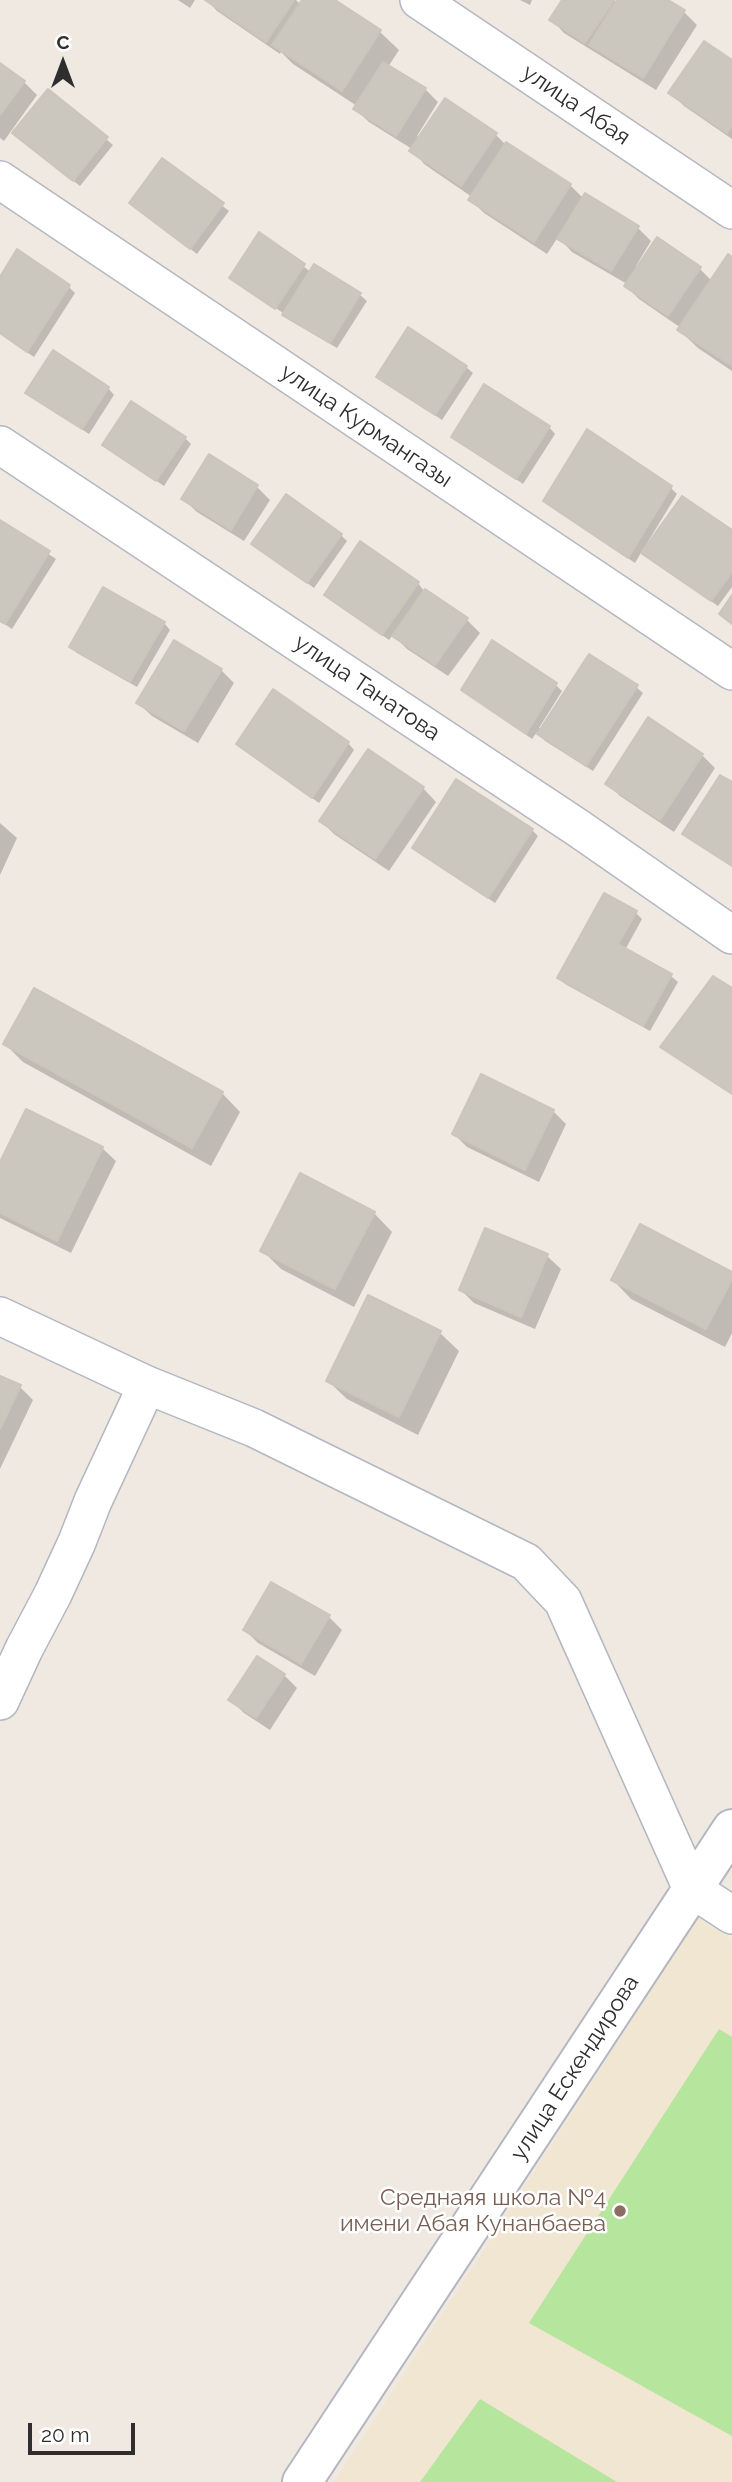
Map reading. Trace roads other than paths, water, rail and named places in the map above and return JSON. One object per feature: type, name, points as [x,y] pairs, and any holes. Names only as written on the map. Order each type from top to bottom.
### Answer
[{"type":"street","name":"улица Абая","points":[[419,0],[732,210]]},
{"type":"street","name":"улица Курмангазы","points":[[0,180],[732,671]]},
{"type":"street","name":"улица Танатова","points":[[0,445],[578,828],[732,936]]},
{"type":"street","points":[[0,1316],[147,1385],[254,1428],[526,1562],[563,1601],[692,1889],[732,1914]]},
{"type":"street","points":[[0,1701],[53,1594],[147,1385]]},
{"type":"street","name":"улица Ескендирова","points":[[302,2482],[732,1829]]},
{"type":"place","name":"Среднаяя школа №4 имени Абая Кунанбаева","points":[[620,2211]]}]
